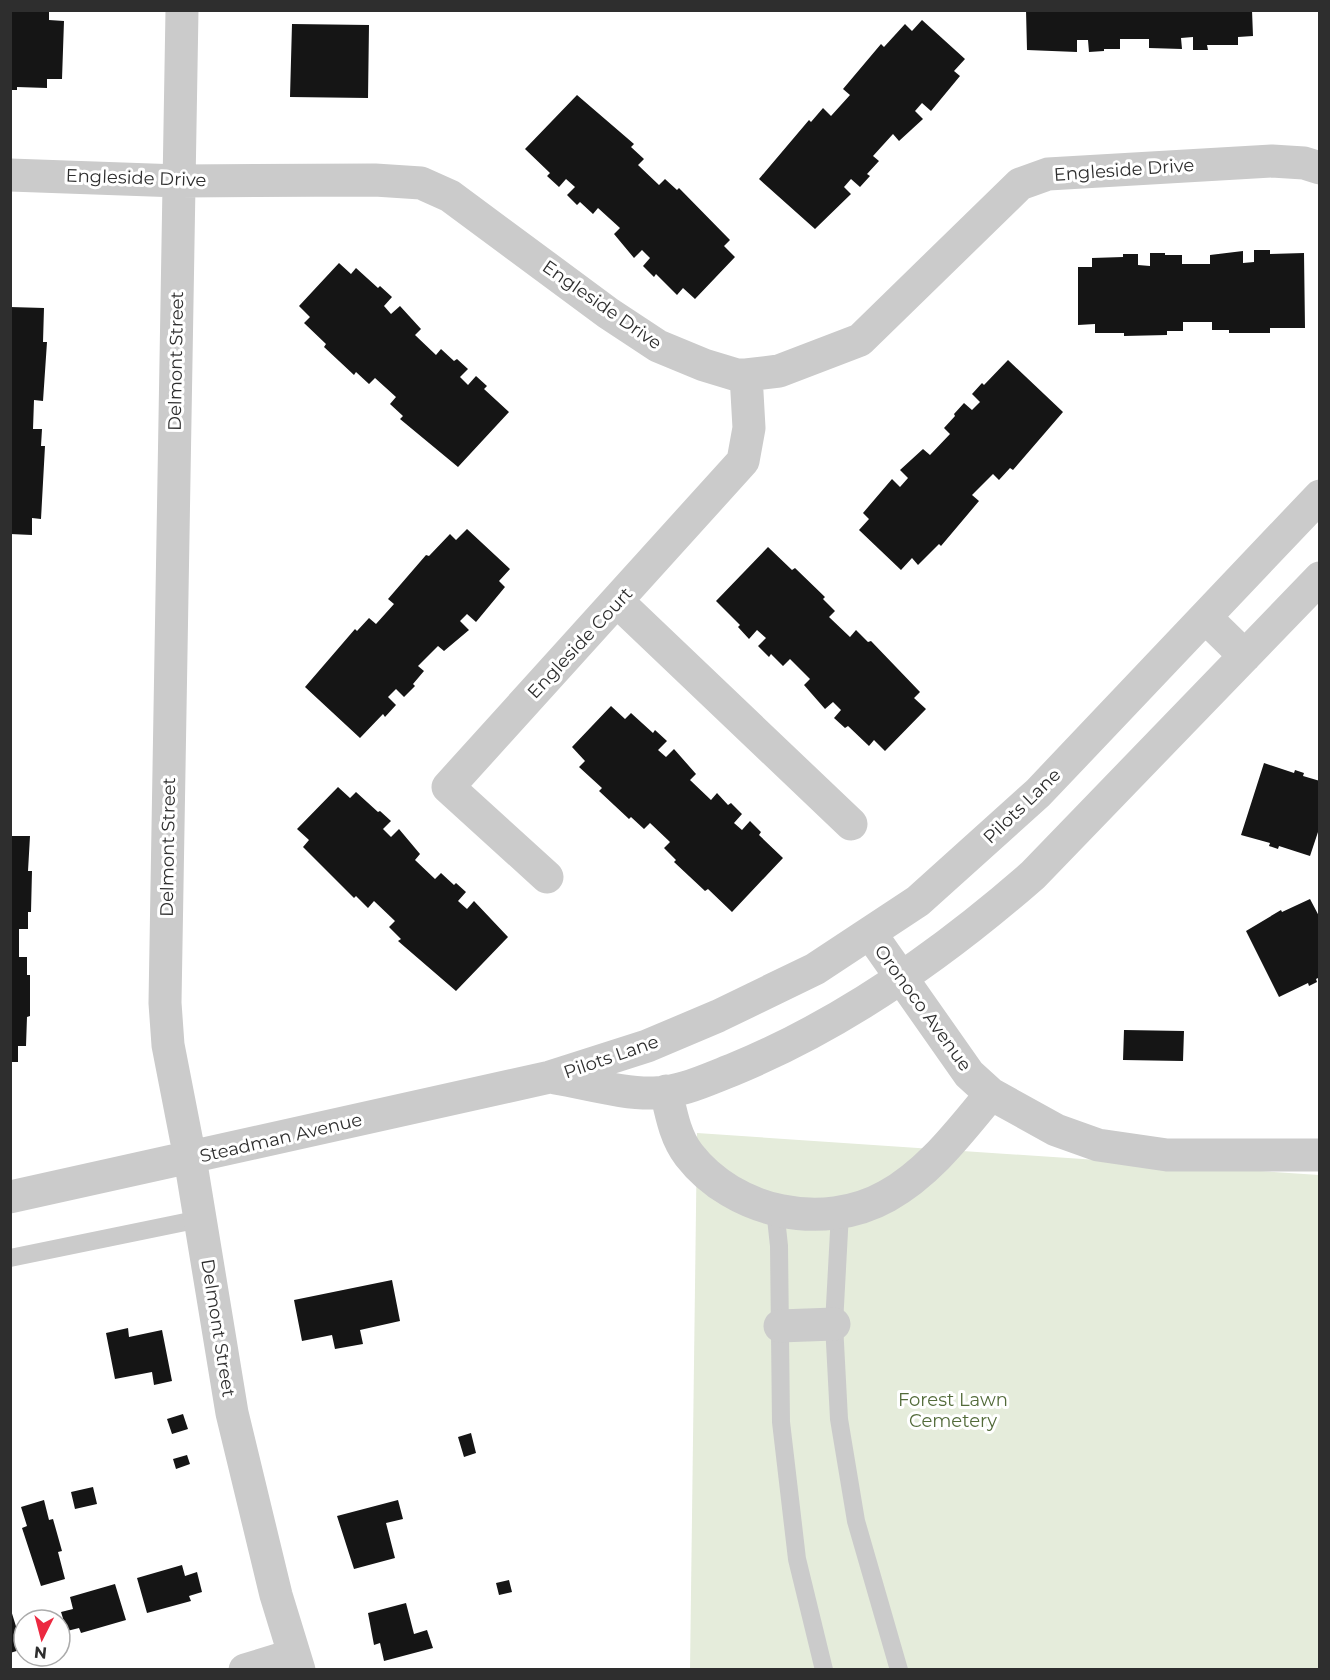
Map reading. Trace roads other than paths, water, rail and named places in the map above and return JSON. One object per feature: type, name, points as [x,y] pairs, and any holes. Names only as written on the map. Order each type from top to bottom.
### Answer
[{"type":"street","name":"Delmont Street","points":[[182,10],[165,1004],[168,1045],[190,1158],[232,1413],[276,1595],[296,1662]]},
{"type":"street","name":"Engleside Drive","points":[[10,175],[179,180],[375,180],[421,183],[450,196],[608,313],[658,346],[704,365],[737,375],[746,375],[779,372],[860,340],[1020,184],[1048,174],[1272,161],[1304,163],[1320,168]]},
{"type":"street","name":"Engleside Court","points":[[547,877],[448,787],[618,602],[743,461],[748,428],[746,375]]},
{"type":"street","name":"Pilots Lane","points":[[550,1077],[647,1046],[718,1016],[814,969],[918,901],[1038,793],[1320,496]]},
{"type":"street","name":"Pilots Lane","points":[[550,1077],[643,1093],[687,1089],[761,1058],[833,1020],[901,976],[1001,903],[1033,875],[1320,578]]},
{"type":"street","points":[[618,602],[851,824]]},
{"type":"street","points":[[1205,617],[1245,656]]},
{"type":"street","name":"Oronoco Avenue","points":[[870,933],[969,1074],[991,1094],[1056,1130],[1098,1145],[1133,1152],[1167,1155],[1320,1155]]},
{"type":"street","name":"Steadman Avenue","points":[[10,1197],[550,1077]]},
{"type":"street","points":[[666,1091],[681,1142],[702,1170],[737,1196],[775,1209],[812,1214],[840,1213],[863,1207],[886,1197],[925,1169],[991,1094]]},
{"type":"street","points":[[780,1326],[834,1324]]},
{"type":"street","points":[[245,1670],[296,1662]]},
{"type":"lane","points":[[775,1209],[779,1246],[781,1422],[797,1559],[824,1670]]},
{"type":"lane","points":[[840,1213],[834,1324],[839,1419],[856,1521],[899,1670]]},
{"type":"lane","points":[[10,1258],[200,1219]]},
{"type":"park label","name":"Forest Lawn Cemetery","points":[[953,1410]]}]
